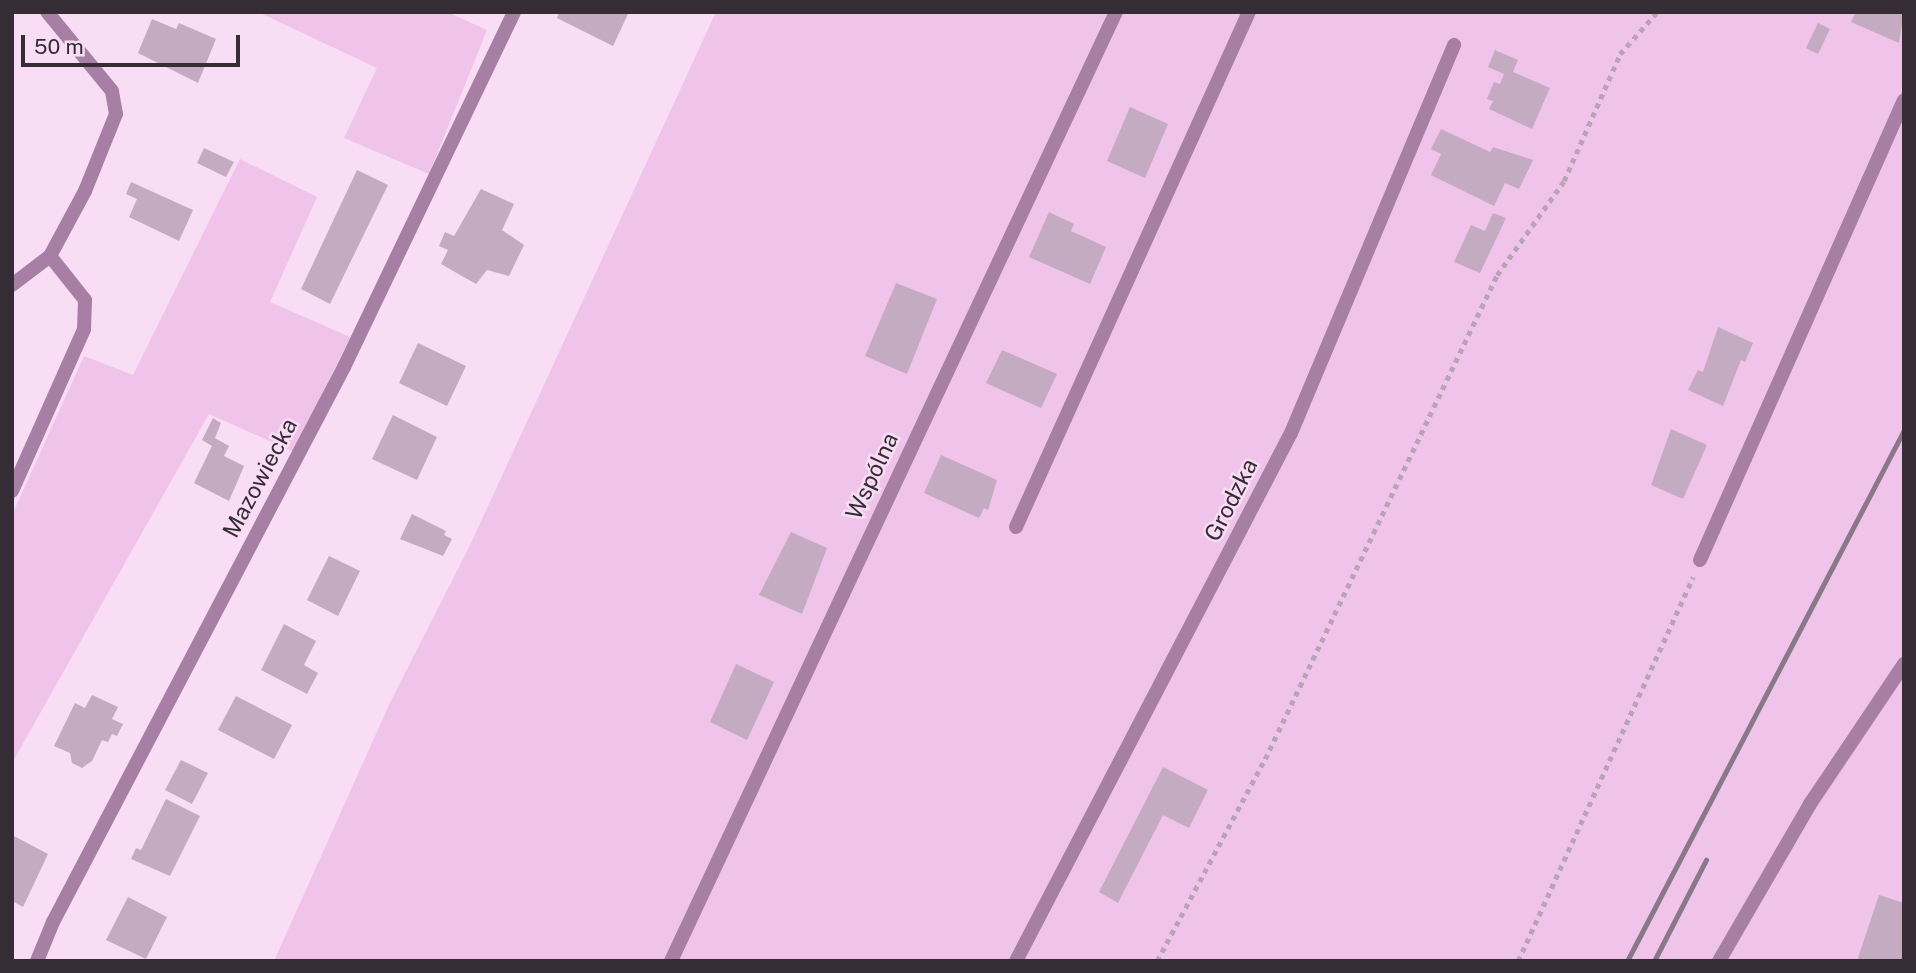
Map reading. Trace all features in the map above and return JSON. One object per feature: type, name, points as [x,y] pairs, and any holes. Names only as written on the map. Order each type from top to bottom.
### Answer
[{"type":"street","points":[[12,285],[50,256],[85,191],[116,114],[111,91],[47,12]]},
{"type":"street","name":"Mazowiecka","points":[[37,961],[53,922],[344,367],[514,12]]},
{"type":"street","name":"Wspólna","points":[[671,961],[1116,12]]},
{"type":"street","points":[[1016,527],[1249,12]]},
{"type":"street","name":"Grodzka","points":[[1016,961],[1291,433],[1454,45]]},
{"type":"street","points":[[1700,560],[1904,100]]},
{"type":"street","points":[[12,491],[84,328],[85,300],[50,256]]},
{"type":"street","points":[[1719,961],[1810,804],[1904,664]]},
{"type":"path","points":[[1157,961],[1265,760],[1497,275],[1564,181],[1620,54],[1657,12]]},
{"type":"path","points":[[1518,961],[1700,560]]},
{"type":"shaded area","points":[[258,12],[447,12],[487,30],[429,174],[344,138],[377,68]]},
{"type":"shaded area","points":[[716,12],[1904,12],[1904,961],[274,961],[389,705],[471,543]]},
{"type":"shaded area","points":[[240,159],[317,197],[270,302],[350,337],[294,452],[209,414],[12,763],[12,515],[84,356],[133,375]]},
{"type":"building","points":[[559,12],[629,12],[613,46],[557,18]]},
{"type":"building","points":[[1856,12],[1904,12],[1899,43],[1851,22]]},
{"type":"building","points":[[152,19],[176,29],[179,23],[216,39],[198,83],[138,53]]},
{"type":"building","points":[[1818,23],[1830,29],[1818,54],[1806,48]]},
{"type":"building","points":[[1495,50],[1518,60],[1513,72],[1550,88],[1532,129],[1489,109],[1493,101],[1487,99],[1494,82],[1500,84],[1504,74],[1488,67]]},
{"type":"building","points":[[1130,107],[1168,124],[1145,178],[1107,161]]},
{"type":"building","points":[[1441,129],[1490,152],[1493,147],[1533,160],[1519,189],[1505,183],[1494,206],[1431,175],[1441,154],[1431,149]]},
{"type":"building","points":[[204,148],[234,162],[226,177],[197,163]]},
{"type":"building","points":[[357,170],[388,185],[330,304],[301,289]]},
{"type":"building","points":[[131,182],[193,210],[179,241],[129,217],[137,199],[126,194]]},
{"type":"building","points":[[481,189],[514,204],[502,230],[524,245],[509,276],[487,270],[476,284],[441,264],[448,250],[439,246],[445,232],[454,236]]},
{"type":"building","points":[[1049,212],[1074,224],[1071,231],[1106,247],[1090,284],[1029,257]]},
{"type":"building","points":[[1493,213],[1506,218],[1480,273],[1454,262],[1471,225],[1485,231]]},
{"type":"building","points":[[896,283],[937,299],[907,374],[865,356]]},
{"type":"building","points":[[1718,327],[1753,343],[1745,362],[1741,360],[1723,406],[1688,390],[1698,370],[1703,372]]},
{"type":"building","points":[[418,343],[466,366],[447,406],[399,383]]},
{"type":"building","points":[[1002,350],[1057,374],[1041,408],[986,383]]},
{"type":"building","points":[[393,415],[437,437],[417,480],[372,459]]},
{"type":"building","points":[[213,418],[221,423],[215,438],[229,446],[224,456],[244,466],[229,501],[194,483],[212,446],[202,440]]},
{"type":"building","points":[[1671,429],[1707,445],[1683,499],[1651,485]]},
{"type":"building","points":[[941,455],[997,480],[988,510],[984,508],[979,518],[924,493]]},
{"type":"building","points":[[412,514],[446,531],[444,535],[452,539],[443,556],[400,539]]},
{"type":"building","points":[[791,532],[827,548],[802,614],[759,595]]},
{"type":"building","points":[[329,556],[360,571],[338,616],[307,600]]},
{"type":"building","points":[[284,624],[316,641],[304,665],[318,673],[307,694],[261,670]]},
{"type":"building","points":[[736,664],[774,682],[747,740],[710,722]]},
{"type":"building","points":[[92,695],[118,707],[112,719],[123,724],[117,736],[112,734],[108,742],[102,740],[92,761],[82,768],[72,763],[70,753],[54,746],[75,703],[85,708]]},
{"type":"building","points":[[236,696],[292,725],[274,759],[218,730]]},
{"type":"building","points":[[181,760],[208,773],[192,804],[165,790]]},
{"type":"building","points":[[1163,767],[1208,790],[1189,828],[1163,815],[1118,903],[1099,892]]},
{"type":"building","points":[[166,799],[200,816],[170,876],[131,859],[136,848],[141,850]]},
{"type":"building","points":[[12,835],[48,854],[23,907],[12,901]]},
{"type":"building","points":[[1879,895],[1904,903],[1904,961],[1857,961]]},
{"type":"building","points":[[128,897],[167,917],[146,959],[106,940]]},
{"type":"railway","points":[[1627,961],[1904,430]]},
{"type":"railway","points":[[1654,961],[1706,860]]}]
